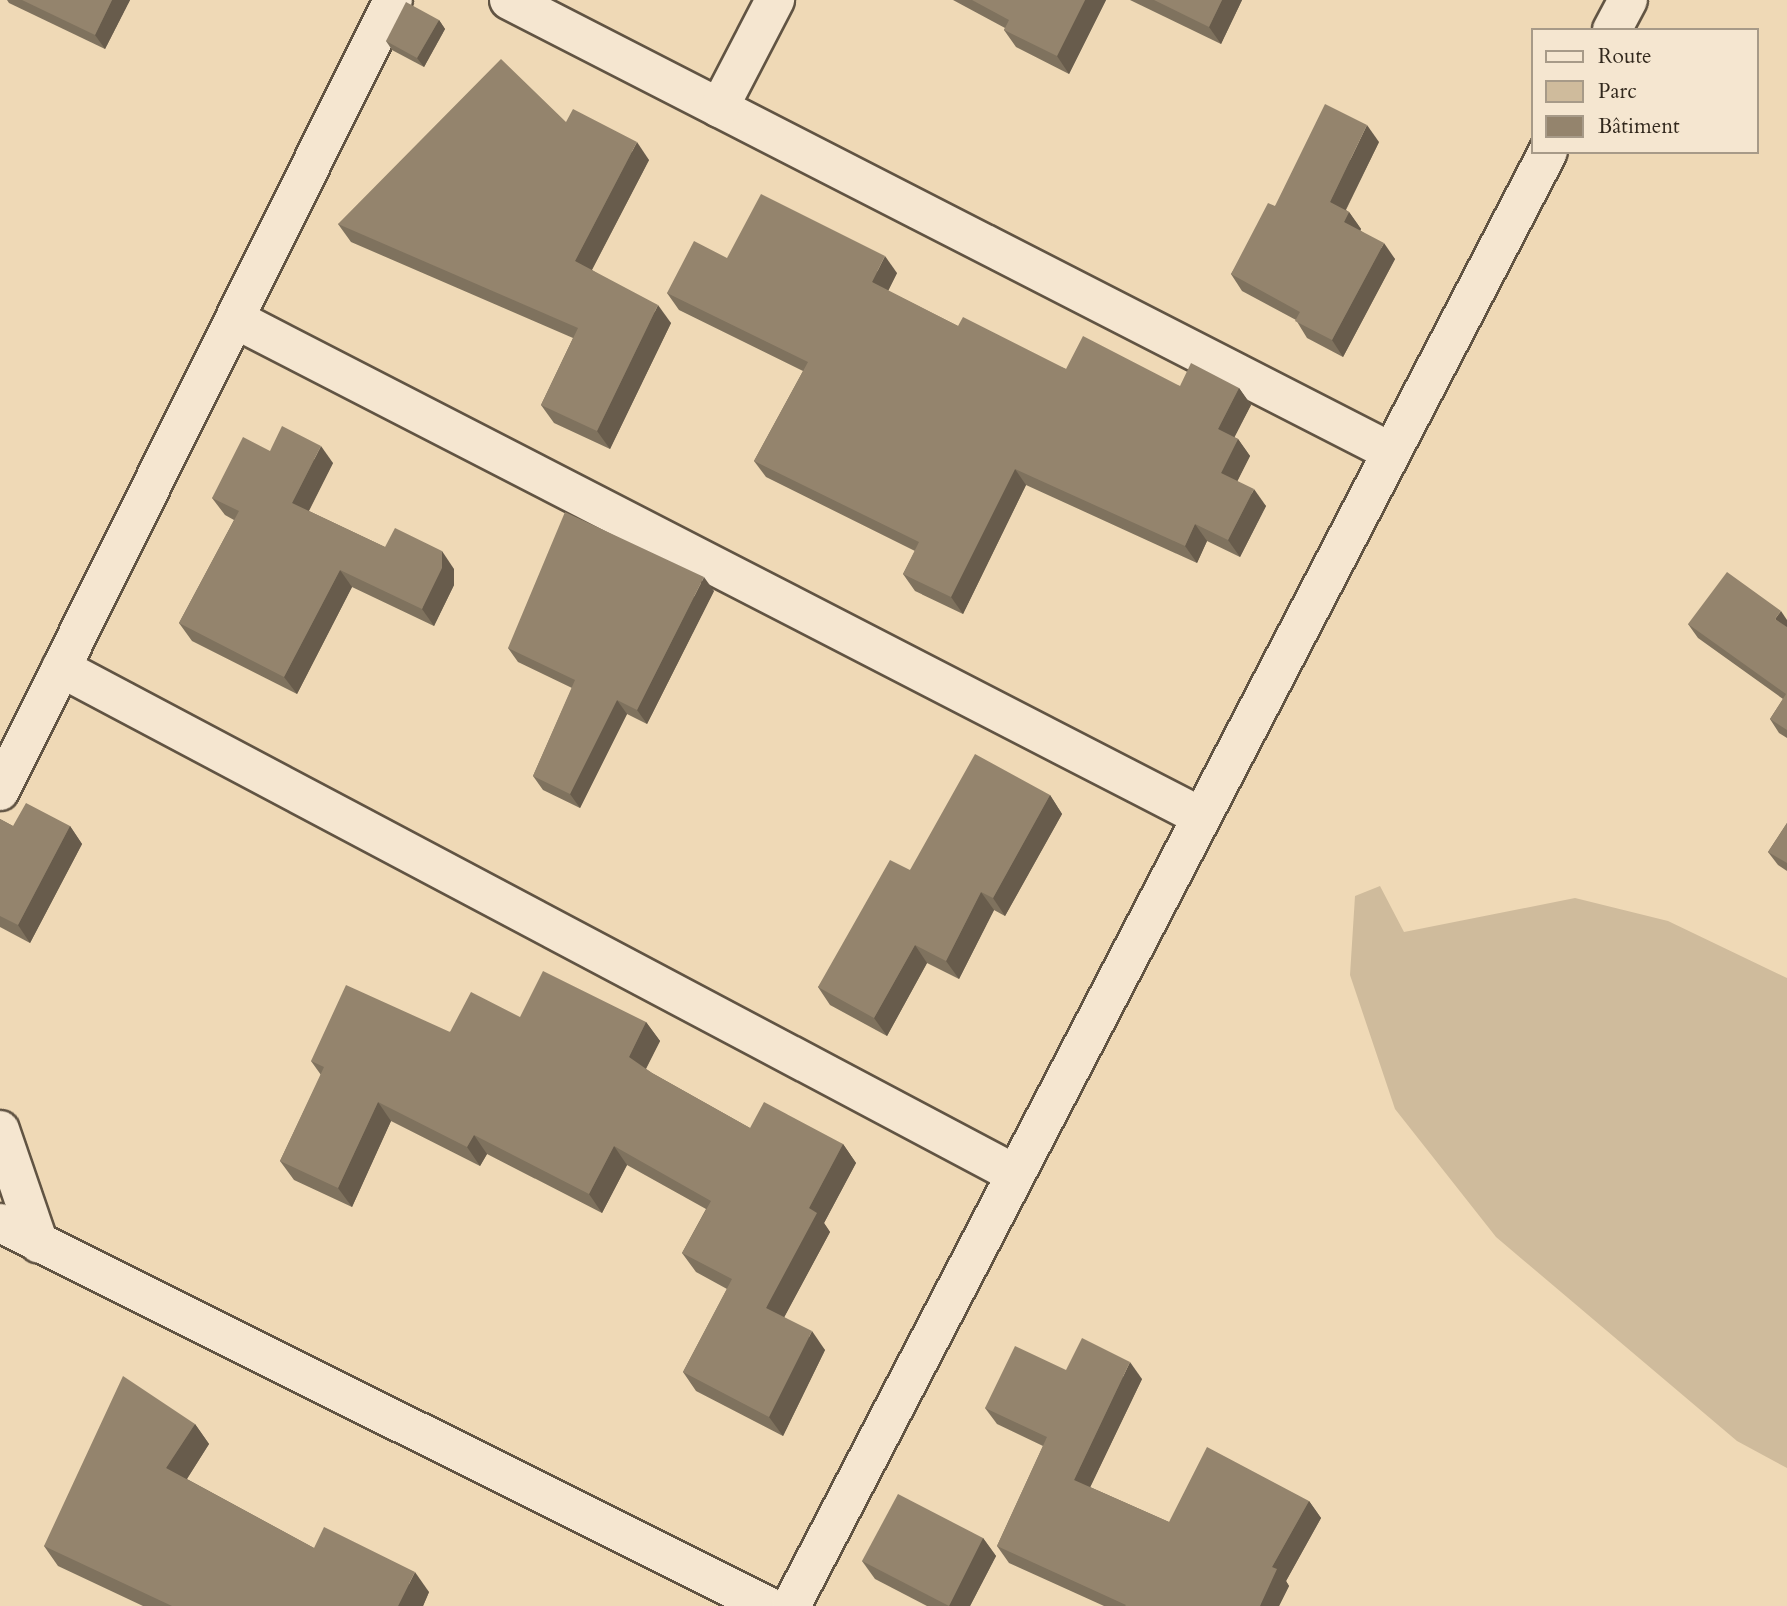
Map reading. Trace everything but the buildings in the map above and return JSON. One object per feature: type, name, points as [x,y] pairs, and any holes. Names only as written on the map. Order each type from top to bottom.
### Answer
[{"type":"street","points":[[0,791],[393,0]]},
{"type":"street","points":[[509,0],[1391,452]]},
{"type":"street","points":[[719,108],[775,0]]},
{"type":"street","points":[[1613,28],[1628,0]]},
{"type":"street","points":[[791,1606],[1013,1173],[1547,154]]},
{"type":"street","points":[[235,319],[1200,816]]},
{"type":"street","points":[[61,668],[1013,1173]]},
{"type":"street","points":[[0,1130],[39,1244]]},
{"type":"street","points":[[0,1223],[768,1606]]},
{"type":"green space","points":[[1380,886],[1404,932],[1575,898],[1668,921],[1787,978],[1787,1468],[1737,1441],[1496,1237],[1395,1109],[1350,975],[1355,896]]}]
